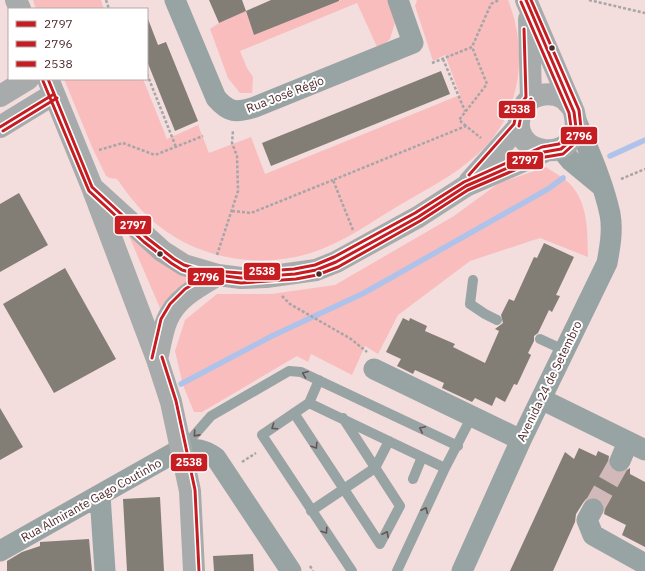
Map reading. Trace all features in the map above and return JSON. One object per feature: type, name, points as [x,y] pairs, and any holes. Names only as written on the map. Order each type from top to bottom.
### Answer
[{"type":"street","name":"Rua José Régio","points":[[175,0],[216,98],[224,107],[234,111],[255,107],[413,43],[398,0]]},
{"type":"street","points":[[527,3],[531,98]]},
{"type":"street","points":[[92,187],[162,251],[184,265],[217,266],[241,278],[266,277],[316,270],[336,262],[418,217],[466,186],[569,142],[574,134],[573,112],[527,3]]},
{"type":"street","points":[[0,96],[26,80]]},
{"type":"street","points":[[0,127],[51,86],[92,187],[157,359],[171,402],[190,491],[194,571]]},
{"type":"street","points":[[573,112],[563,98],[550,94],[540,94],[531,98],[524,106],[519,116],[521,135],[527,143],[552,150],[610,184]]},
{"type":"street","name":"Avenida 24 de Setembro","points":[[462,571],[540,398],[607,263],[611,238],[610,184],[573,112]]},
{"type":"street","points":[[466,186],[519,126]]},
{"type":"street","points":[[157,359],[166,321],[174,307],[217,266]]},
{"type":"street","points":[[374,370],[521,440]]},
{"type":"street","points":[[540,398],[637,446],[620,461]]},
{"type":"street","points":[[181,449],[196,448],[205,450],[216,458],[291,571]]},
{"type":"street","name":"Rua Almirante Gago Coutinho","points":[[0,551],[181,449]]},
{"type":"street","points":[[100,495],[105,571]]},
{"type":"street","points":[[593,509],[587,520],[593,535],[645,564]]},
{"type":"lane","points":[[473,280],[470,304],[497,320]]},
{"type":"lane","points":[[540,339],[564,350]]},
{"type":"lane","points":[[181,449],[211,416],[288,370],[301,372],[319,380],[458,446]]},
{"type":"lane","points":[[319,380],[309,403],[262,435],[352,571]]},
{"type":"lane","points":[[309,403],[445,468]]},
{"type":"lane","points":[[294,413],[380,544],[400,506],[343,418]]},
{"type":"lane","points":[[397,571],[445,468],[458,446],[472,416]]},
{"type":"lane","points":[[312,511],[375,468],[389,441]]},
{"type":"lane","points":[[413,479],[422,457]]},
{"type":"path","points":[[432,63],[472,48],[491,4],[499,0]]},
{"type":"path","points":[[590,0],[645,12]]},
{"type":"path","points":[[472,48],[487,84],[458,120],[483,140]]},
{"type":"path","points":[[443,59],[465,111]]},
{"type":"path","points":[[148,77],[176,147]]},
{"type":"path","points":[[217,266],[238,191],[237,156],[232,143],[234,111]]},
{"type":"path","points":[[232,211],[251,213],[466,126]]},
{"type":"path","points":[[92,152],[123,143],[155,155],[204,136]]},
{"type":"path","points":[[610,184],[645,169]]},
{"type":"path","points":[[333,180],[355,234]]},
{"type":"path","points":[[304,313],[366,350],[374,370]]},
{"type":"path","points":[[237,466],[268,445]]},
{"type":"shaded area","points":[[33,0],[101,0],[104,8],[36,8]]},
{"type":"shaded area","points":[[341,0],[388,0],[396,19],[390,39],[378,49],[357,3],[240,51],[247,68],[253,77],[252,93],[240,93],[228,78],[210,29],[219,23],[246,11],[254,35]]},
{"type":"shaded area","points":[[417,0],[508,0],[515,21],[519,64],[516,86],[510,106],[501,126],[488,144],[464,166],[446,178],[334,244],[311,253],[292,258],[251,260],[231,258],[193,246],[175,237],[159,226],[136,204],[117,179],[106,176],[92,147],[64,80],[143,80],[167,139],[198,125],[209,153],[251,137],[265,174],[460,95],[445,55],[433,61],[415,6]]},
{"type":"shaded area","points":[[546,167],[569,183],[576,191],[580,199],[586,218],[588,257],[540,238],[470,261],[398,315],[378,354],[365,346],[352,375],[311,354],[308,362],[297,356],[202,412],[194,412],[183,385],[175,351],[185,320],[217,294],[271,294],[335,285],[454,216],[499,183]]},
{"type":"shaded area","points":[[126,229],[195,278],[175,290],[160,308]]},
{"type":"building","points":[[209,0],[242,0],[246,11],[219,23]]},
{"type":"building","points":[[271,0],[339,1],[254,35],[246,11]]},
{"type":"building","points":[[148,19],[158,45],[166,42],[198,121],[175,131],[148,64]]},
{"type":"building","points":[[441,71],[450,94],[271,166],[262,143]]},
{"type":"building","points":[[19,193],[48,245],[0,272],[0,204]]},
{"type":"building","points":[[544,243],[574,257],[556,295],[560,296],[552,312],[549,310],[538,333],[534,336],[534,341],[528,353],[531,355],[517,385],[514,384],[505,402],[496,397],[492,406],[475,398],[472,402],[442,388],[444,383],[415,370],[413,374],[397,366],[401,359],[386,352],[403,318],[409,321],[410,318],[427,326],[425,331],[455,344],[453,347],[485,363],[499,331],[495,329],[503,323],[501,315],[509,299],[514,301],[534,257],[537,258]]},
{"type":"building","points":[[65,268],[116,359],[54,393],[3,304]]},
{"type":"building","points":[[0,408],[23,447],[0,460]]},
{"type":"building","points":[[579,448],[596,456],[598,451],[609,456],[608,463],[611,469],[615,472],[622,473],[630,468],[630,474],[645,482],[645,547],[622,535],[626,525],[604,514],[605,508],[603,502],[598,498],[592,497],[586,499],[576,514],[575,522],[553,571],[510,571],[565,452],[574,459]]},
{"type":"building","points":[[160,497],[164,571],[127,571],[123,499]]},
{"type":"building","points":[[89,539],[92,571],[7,571],[7,561],[22,552],[40,546],[40,542]]},
{"type":"building","points":[[253,554],[254,571],[214,571],[213,556]]},
{"type":"waterway","points":[[610,156],[645,140]]},
{"type":"waterway","points":[[181,384],[272,336],[364,293],[548,189],[563,178]]},
{"type":"tunnel","points":[[593,509],[620,461]]},
{"type":"transit line","name":"2797","points":[[48,80],[92,187],[147,238],[184,265],[218,275],[241,278],[295,274],[316,270],[336,262],[418,217],[466,186],[544,152],[561,149],[569,142],[576,128],[574,112],[526,0]]},
{"type":"transit line","name":"2796","points":[[43,81],[89,191],[144,242],[182,270],[217,280],[241,283],[296,279],[317,275],[338,267],[420,221],[468,190],[545,157],[563,154],[573,145],[579,136],[581,128],[579,110],[531,0]]},
{"type":"transit line","name":"2538","points":[[152,358],[161,319],[170,304],[185,289],[215,271],[241,273],[294,269],[315,265],[334,257],[415,213],[464,182],[542,147],[559,144],[569,132],[571,127],[569,113],[521,2]]},
{"type":"transit line","name":"2538","points":[[469,175],[514,124],[517,109],[526,97],[524,29]]},
{"type":"transit line","name":"2797","points":[[0,127],[54,94]]},
{"type":"transit line","name":"2796","points":[[3,131],[57,98]]},
{"type":"transit line","name":"2797","points":[[519,126],[522,111],[531,99]]},
{"type":"transit line","name":"2538","points":[[162,357],[176,401],[195,490],[199,571]]}]
